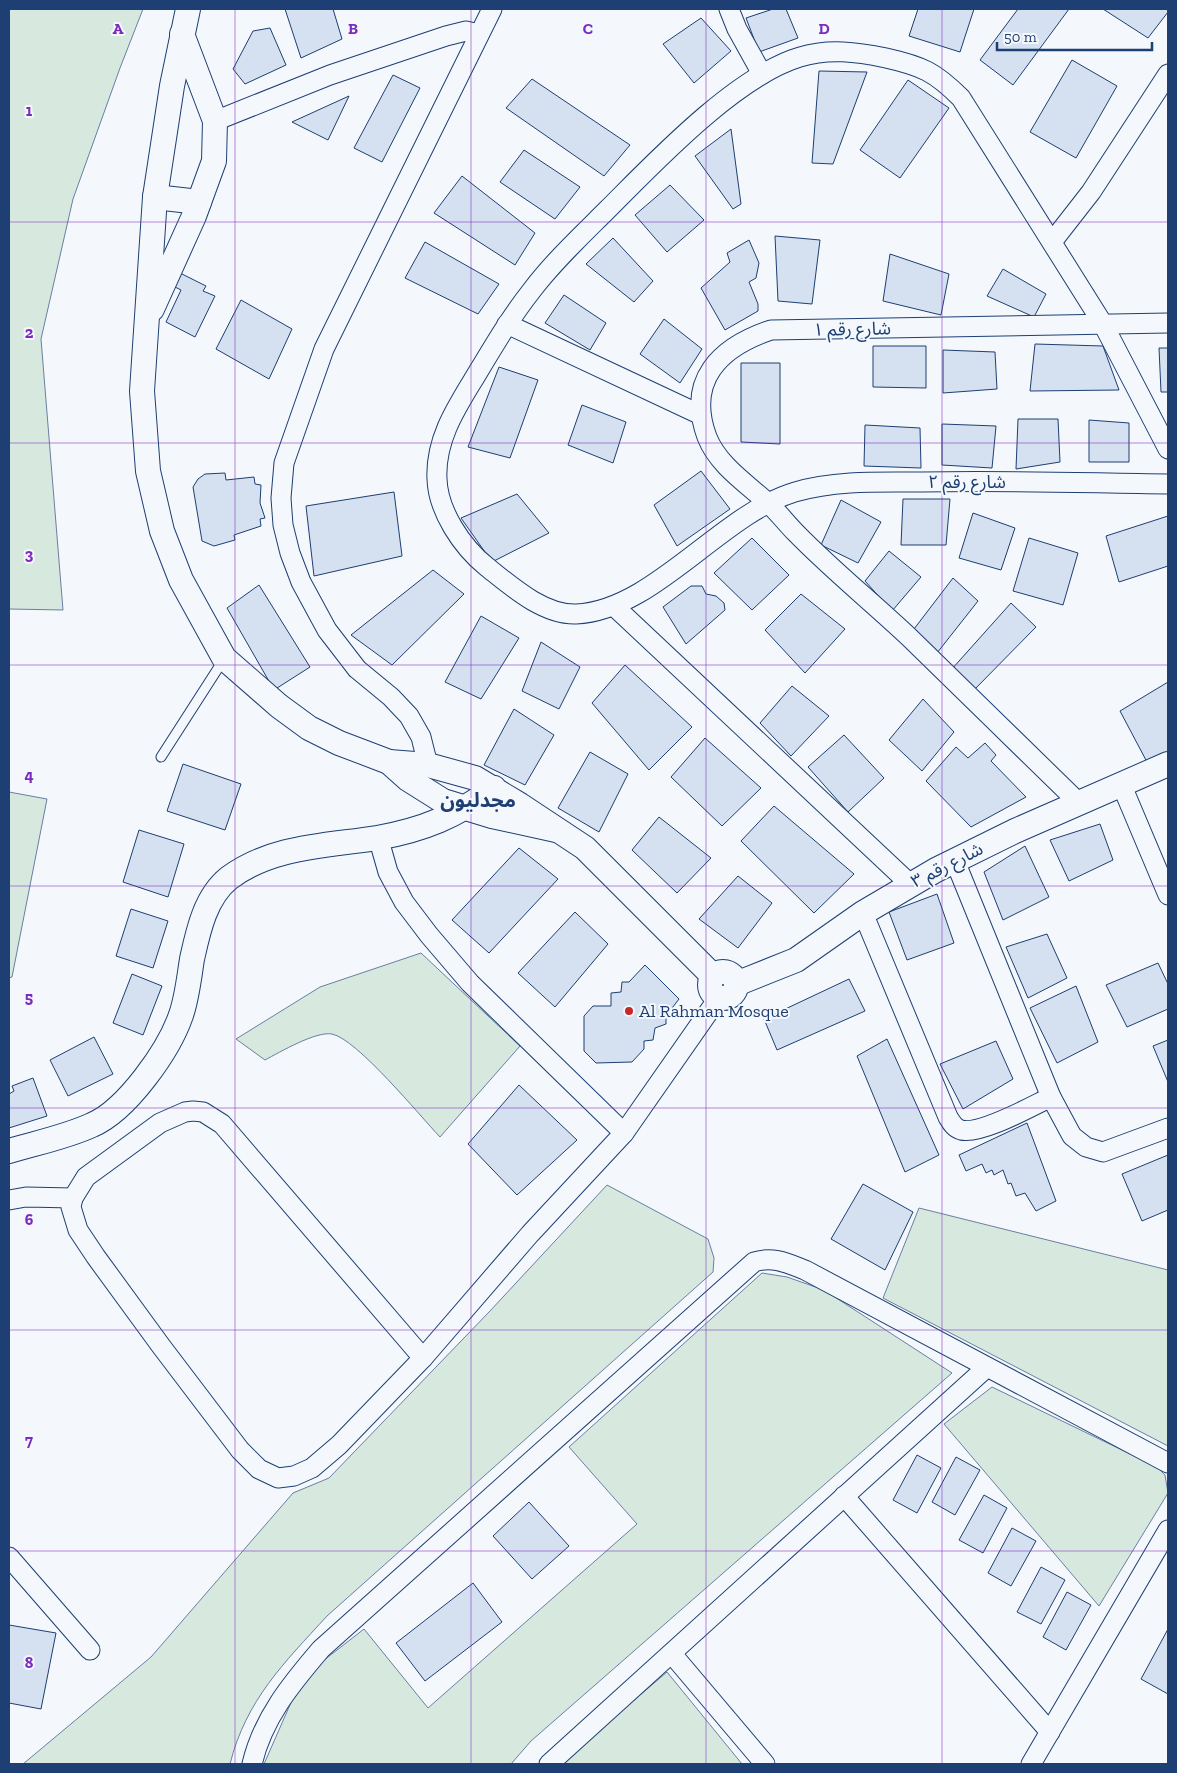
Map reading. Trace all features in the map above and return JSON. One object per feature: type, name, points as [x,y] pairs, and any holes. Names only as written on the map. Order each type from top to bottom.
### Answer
[{"type":"street","points":[[188,9],[182,34],[155,197],[142,391],[148,471],[162,531],[181,580],[224,658],[279,706],[309,728],[339,743],[389,762],[424,789],[443,800],[467,808],[556,830]]},
{"type":"street","points":[[428,764],[421,737],[409,716],[391,697],[357,669],[326,630],[301,582],[290,553],[283,525],[284,463],[324,349],[492,9]]},
{"type":"street","points":[[730,9],[738,29],[762,74]]},
{"type":"street","points":[[215,122],[330,75],[427,42],[466,32],[478,34]]},
{"type":"street","points":[[147,320],[200,202],[214,161],[215,122],[182,34]]},
{"type":"street","points":[[910,884],[615,607],[571,615],[554,611],[535,602],[482,564],[462,539],[440,503],[436,478],[439,454],[448,422],[507,324],[540,281],[586,231],[650,167],[721,104],[762,74],[798,57],[831,51],[861,53],[917,65],[941,78],[962,98],[1103,324],[1168,449]]},
{"type":"street","points":[[1052,242],[1092,192],[1168,74]]},
{"type":"street","points":[[155,197],[200,202]]},
{"type":"street","name":"شارع رقم ١","points":[[1080,804],[910,638],[796,533],[768,503],[720,459],[708,438],[701,415],[703,388],[708,373],[718,359],[744,341],[771,330],[1168,323]]},
{"type":"street","points":[[507,324],[701,415]]},
{"type":"street","name":"شارع رقم ٢","points":[[615,607],[656,581],[768,503],[793,493],[818,487],[880,482],[1168,484]]},
{"type":"street","points":[[389,762],[428,764],[476,778],[585,848],[723,986],[624,1132],[530,1234],[423,1358],[339,1445],[312,1468],[294,1476],[278,1478],[259,1469],[240,1450],[166,1354],[96,1257],[78,1230],[72,1207],[73,1198],[86,1177],[160,1122],[185,1112],[203,1112],[222,1124],[423,1358]]},
{"type":"street","name":"شارع رقم ٣","points":[[723,986],[796,960],[863,913],[910,884],[1015,832],[1168,764]]},
{"type":"street","points":[[1122,786],[1168,896]]},
{"type":"street","points":[[9,1150],[94,1124],[119,1106],[144,1079],[167,1043],[181,1015],[195,946],[204,914],[212,897],[228,879],[251,865],[281,853],[318,844],[378,837],[435,823],[467,808],[494,788]]},
{"type":"street","points":[[378,837],[388,872],[404,902],[429,935],[470,983],[624,1132]]},
{"type":"street","points":[[955,861],[1051,1097],[1072,1136],[1086,1147],[1103,1152],[1168,1128]]},
{"type":"street","points":[[863,913],[948,1117],[954,1126],[962,1130],[983,1127],[1051,1097]]},
{"type":"street","points":[[9,1200],[26,1197],[73,1198]]},
{"type":"street","points":[[252,1764],[256,1747],[268,1719],[287,1688],[321,1649],[754,1262],[766,1258],[784,1261],[805,1270],[1168,1464]]},
{"type":"street","points":[[549,1764],[986,1368]]},
{"type":"street","points":[[844,1496],[1050,1732]]},
{"type":"street","points":[[1032,1764],[1168,1530]]},
{"type":"street","points":[[9,1556],[90,1650]]},
{"type":"street","points":[[672,1654],[766,1764]]},
{"type":"lane","points":[[161,758],[224,658]]},
{"type":"shaded area","points":[[9,9],[143,9],[73,199],[41,339],[63,610],[9,609]]},
{"type":"shaded area","points":[[9,792],[47,799],[12,977],[9,978]]},
{"type":"shaded area","points":[[421,953],[520,1046],[440,1137],[372,1063],[343,1039],[332,1034],[317,1036],[298,1043],[265,1060],[236,1039],[320,987]]},
{"type":"shaded area","points":[[607,1185],[708,1239],[714,1258],[713,1272],[327,1616],[296,1650],[256,1701],[237,1741],[230,1764],[23,1764],[151,1657],[293,1493],[329,1478],[490,1311]]},
{"type":"shaded area","points":[[919,1208],[1168,1270],[1168,1446],[883,1298]]},
{"type":"shaded area","points":[[762,1273],[787,1277],[824,1290],[952,1373],[531,1741],[511,1764],[264,1764],[293,1698],[319,1664],[364,1629],[428,1708],[637,1524],[569,1447]]},
{"type":"shaded area","points":[[992,1387],[1157,1467],[1165,1475],[1168,1493],[1099,1606],[944,1424]]},
{"type":"shaded area","points":[[667,1672],[742,1764],[559,1764]]},
{"type":"building","points":[[285,9],[333,9],[342,39],[301,58]]},
{"type":"building","points":[[773,9],[786,9],[798,38],[759,52],[746,18]]},
{"type":"building","points":[[918,9],[974,9],[960,52],[909,36]]},
{"type":"building","points":[[1018,9],[1069,9],[1013,85],[980,60]]},
{"type":"building","points":[[1103,9],[1168,9],[1168,12],[1148,38]]},
{"type":"building","points":[[701,18],[731,51],[694,83],[663,44]]},
{"type":"building","points":[[270,28],[286,65],[245,84],[233,69],[253,31]]},
{"type":"building","points":[[1072,60],[1117,86],[1076,158],[1030,132]]},
{"type":"building","points":[[819,71],[867,72],[833,164],[812,163]]},
{"type":"building","points":[[393,75],[420,88],[382,162],[354,148]]},
{"type":"building","points":[[532,79],[630,145],[604,176],[506,108]]},
{"type":"building","points":[[908,80],[949,108],[900,178],[860,150]]},
{"type":"building","points":[[349,96],[328,140],[292,122]]},
{"type":"building","points":[[731,129],[741,204],[733,209],[695,156]]},
{"type":"building","points":[[524,150],[580,187],[555,219],[500,182]]},
{"type":"building","points":[[462,176],[535,233],[515,265],[434,213]]},
{"type":"building","points":[[670,185],[704,220],[667,252],[635,215]]},
{"type":"building","points":[[775,236],[820,240],[812,304],[778,301]]},
{"type":"building","points":[[613,238],[653,281],[634,302],[586,264]]},
{"type":"building","points":[[749,240],[759,263],[756,278],[749,282],[758,304],[758,311],[725,330],[701,288],[730,262],[727,253]]},
{"type":"building","points":[[425,242],[499,284],[478,314],[405,278]]},
{"type":"building","points":[[890,254],[949,274],[941,315],[883,301]]},
{"type":"building","points":[[1003,269],[1046,294],[1034,317],[987,296]]},
{"type":"building","points":[[178,272],[206,286],[203,291],[215,296],[195,337],[166,322],[181,290],[171,285]]},
{"type":"building","points":[[564,295],[606,323],[590,350],[545,323]]},
{"type":"building","points":[[241,300],[292,329],[269,379],[216,349]]},
{"type":"building","points":[[664,319],[702,349],[680,383],[640,354]]},
{"type":"building","points":[[1035,344],[1103,346],[1119,390],[1030,391]]},
{"type":"building","points":[[873,346],[926,346],[926,388],[873,387]]},
{"type":"building","points":[[1159,348],[1168,348],[1168,392],[1161,392]]},
{"type":"building","points":[[943,350],[995,352],[997,389],[943,393]]},
{"type":"building","points":[[741,363],[780,363],[780,444],[741,442]]},
{"type":"building","points":[[499,367],[538,380],[510,458],[468,447]]},
{"type":"building","points":[[582,405],[626,422],[613,463],[568,445]]},
{"type":"building","points":[[1018,419],[1058,419],[1060,462],[1016,469]]},
{"type":"building","points":[[1089,420],[1129,423],[1129,462],[1089,462]]},
{"type":"building","points":[[942,424],[996,426],[992,468],[942,465]]},
{"type":"building","points":[[865,425],[920,428],[921,468],[864,466]]},
{"type":"building","points":[[701,471],[730,509],[677,546],[654,505]]},
{"type":"building","points":[[225,473],[226,480],[254,477],[255,484],[261,485],[260,503],[265,518],[260,519],[261,526],[234,535],[235,540],[214,546],[202,541],[193,487],[198,479],[205,474]]},
{"type":"building","points":[[394,492],[402,556],[314,576],[306,506]]},
{"type":"building","points":[[517,494],[549,533],[492,562],[461,518]]},
{"type":"building","points":[[903,499],[950,499],[946,545],[901,545]]},
{"type":"building","points":[[841,500],[881,522],[858,563],[821,545]]},
{"type":"building","points":[[973,513],[1015,528],[1001,570],[959,558]]},
{"type":"building","points":[[1168,516],[1168,566],[1119,582],[1106,536]]},
{"type":"building","points":[[752,538],[789,575],[752,610],[714,573]]},
{"type":"building","points":[[1029,538],[1078,553],[1063,605],[1013,591]]},
{"type":"building","points":[[889,551],[921,577],[892,611],[865,581]]},
{"type":"building","points":[[433,570],[464,594],[392,665],[351,635]]},
{"type":"building","points":[[953,578],[978,601],[937,653],[914,629]]},
{"type":"building","points":[[259,585],[310,667],[274,690],[227,608]]},
{"type":"building","points":[[691,586],[702,586],[706,594],[716,596],[724,603],[725,610],[686,644],[663,607]]},
{"type":"building","points":[[801,594],[845,629],[805,673],[765,630]]},
{"type":"building","points":[[1011,603],[1036,627],[975,689],[951,670]]},
{"type":"building","points":[[481,616],[519,638],[481,699],[445,682]]},
{"type":"building","points":[[541,642],[580,667],[559,709],[522,691]]},
{"type":"building","points":[[625,665],[692,727],[649,770],[592,703]]},
{"type":"building","points":[[1168,682],[1168,752],[1147,762],[1120,711]]},
{"type":"building","points":[[792,686],[829,716],[791,756],[760,723]]},
{"type":"building","points":[[923,699],[954,732],[922,771],[889,740]]},
{"type":"building","points":[[514,709],[554,735],[525,785],[484,765]]},
{"type":"building","points":[[844,735],[884,778],[848,812],[808,767]]},
{"type":"building","points":[[705,738],[761,788],[722,826],[671,777]]},
{"type":"building","points":[[985,743],[996,755],[991,761],[1026,797],[971,827],[926,781],[956,747],[968,758]]},
{"type":"building","points":[[590,752],[628,774],[599,832],[558,808]]},
{"type":"building","points":[[183,764],[241,784],[225,830],[167,811]]},
{"type":"building","points":[[774,806],[854,874],[814,913],[741,841]]},
{"type":"building","points":[[659,817],[711,858],[677,893],[632,850]]},
{"type":"building","points":[[1100,824],[1113,860],[1069,881],[1050,840]]},
{"type":"building","points":[[139,830],[184,844],[168,897],[123,882]]},
{"type":"building","points":[[1025,846],[1049,897],[1003,920],[984,872]]},
{"type":"building","points":[[519,848],[558,879],[489,953],[452,920]]},
{"type":"building","points":[[738,876],[772,903],[738,948],[699,919]]},
{"type":"building","points":[[937,894],[954,943],[907,960],[889,912]]},
{"type":"building","points":[[131,909],[168,921],[153,968],[116,956]]},
{"type":"building","points":[[575,912],[608,944],[555,1007],[518,973]]},
{"type":"building","points":[[1047,934],[1067,978],[1028,998],[1006,947]]},
{"type":"building","points":[[1158,963],[1168,984],[1168,1009],[1127,1027],[1106,985]]},
{"type":"building","name":"Al Rahman Mosque","points":[[645,965],[679,999],[666,1016],[666,1024],[655,1028],[653,1040],[644,1041],[644,1049],[632,1062],[596,1063],[584,1051],[584,1016],[593,1006],[611,1006],[611,993],[621,992],[622,982],[629,982]]},
{"type":"building","points":[[132,974],[162,986],[143,1035],[113,1023]]},
{"type":"building","points":[[849,979],[865,1011],[777,1050],[764,1019]]},
{"type":"building","points":[[1076,986],[1098,1042],[1057,1063],[1030,1008]]},
{"type":"building","points":[[94,1037],[113,1074],[68,1096],[50,1060]]},
{"type":"building","points":[[887,1039],[939,1155],[905,1172],[857,1056]]},
{"type":"building","points":[[1168,1040],[1168,1082],[1153,1046]]},
{"type":"building","points":[[996,1041],[1013,1079],[963,1109],[940,1064]]},
{"type":"building","points":[[33,1078],[47,1116],[9,1128],[9,1094],[14,1091],[12,1086]]},
{"type":"building","points":[[519,1085],[577,1140],[517,1195],[468,1144]]},
{"type":"building","points":[[1027,1123],[1056,1201],[1036,1211],[1025,1193],[1016,1196],[1011,1183],[1008,1184],[1003,1170],[994,1175],[992,1170],[986,1173],[982,1164],[966,1171],[959,1155]]},
{"type":"building","points":[[1168,1155],[1168,1210],[1142,1221],[1122,1174]]},
{"type":"building","points":[[863,1184],[913,1212],[885,1270],[831,1239]]},
{"type":"building","points":[[917,1455],[941,1468],[917,1513],[893,1500]]},
{"type":"building","points":[[956,1457],[980,1470],[955,1515],[932,1502]]},
{"type":"building","points":[[984,1495],[1007,1508],[983,1553],[959,1540]]},
{"type":"building","points":[[529,1502],[569,1546],[532,1579],[493,1536]]},
{"type":"building","points":[[1012,1528],[1036,1541],[1011,1586],[988,1573]]},
{"type":"building","points":[[1041,1567],[1065,1580],[1041,1624],[1017,1612]]},
{"type":"building","points":[[473,1583],[502,1622],[425,1681],[396,1643]]},
{"type":"building","points":[[1067,1592],[1091,1605],[1066,1650],[1043,1637]]},
{"type":"building","points":[[9,1625],[56,1633],[41,1709],[9,1703]]},
{"type":"building","points":[[1168,1629],[1168,1694],[1141,1679]]},
{"type":"place","name":"Al Rahman Mosque","points":[[629,1011]]},
{"type":"district","name":"مجدليون","points":[[478,800]]}]
